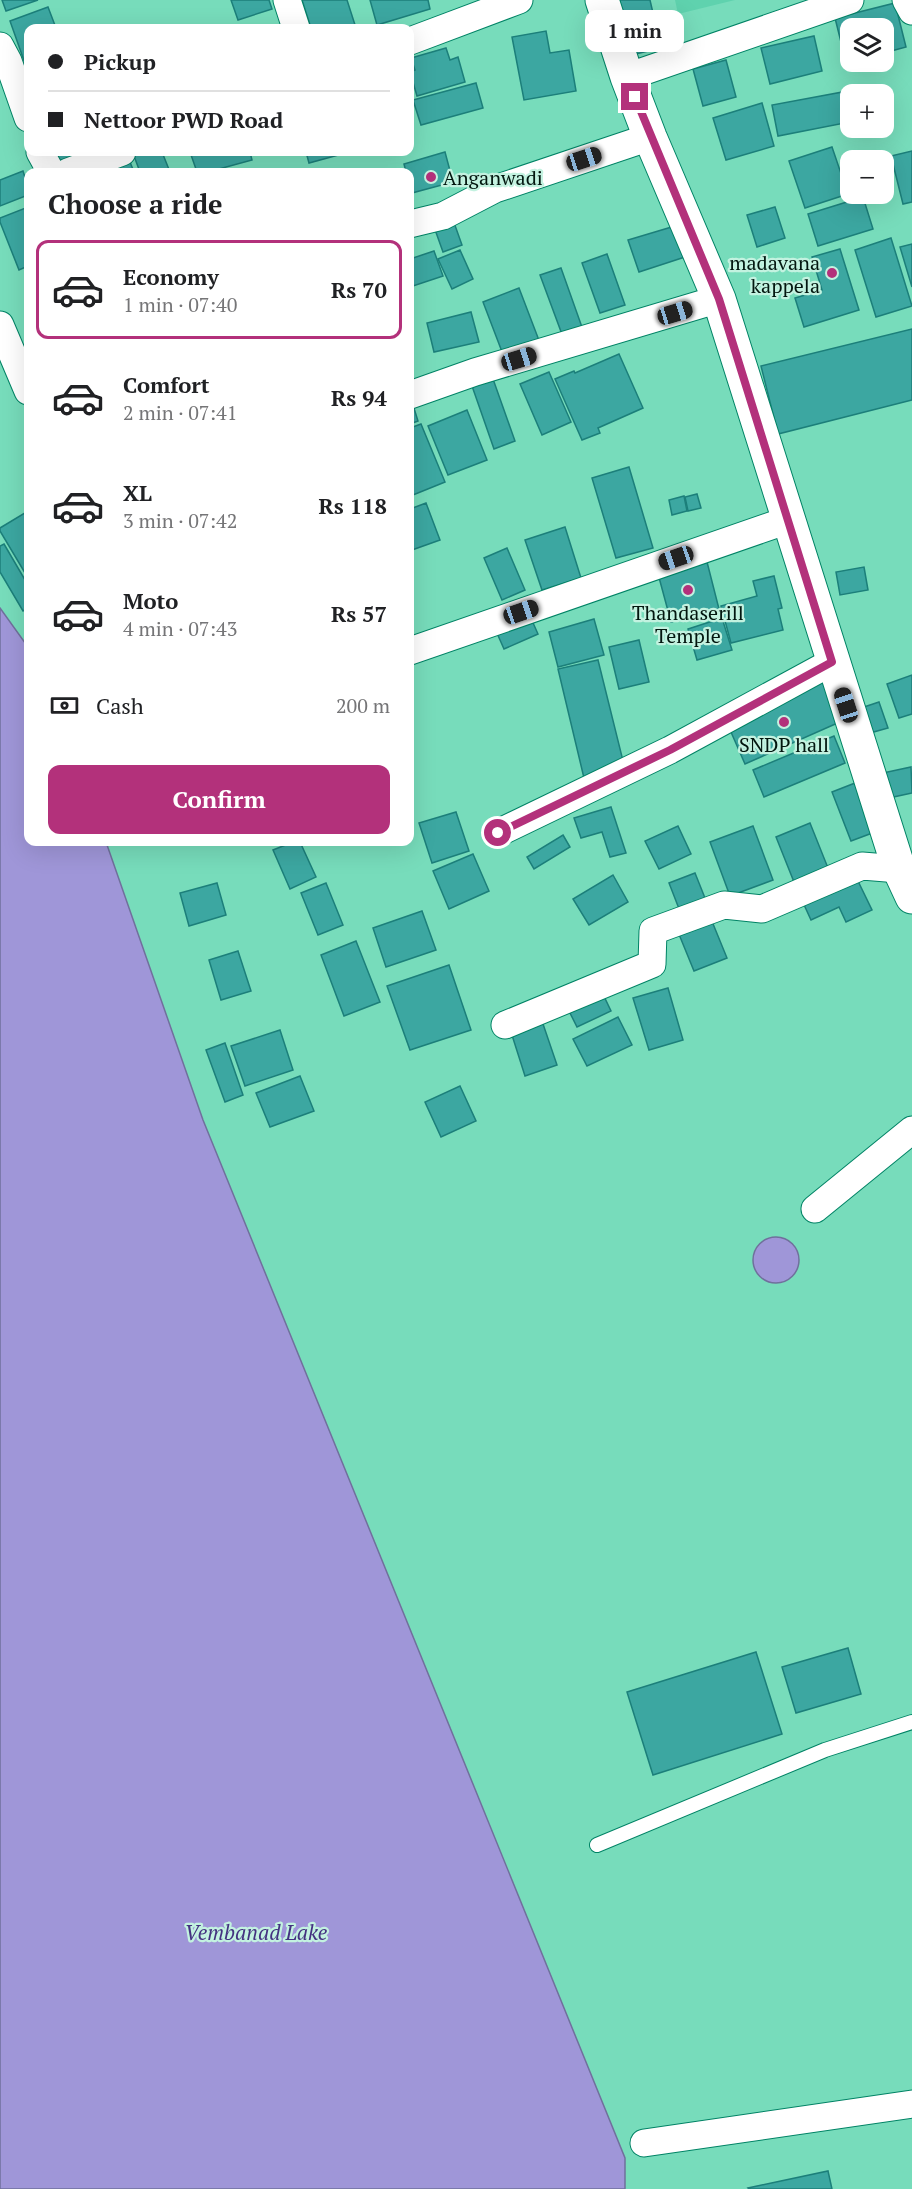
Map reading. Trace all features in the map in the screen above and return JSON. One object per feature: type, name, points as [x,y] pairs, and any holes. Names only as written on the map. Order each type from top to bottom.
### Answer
[{"type":"street","points":[[287,0],[295,24]]},
{"type":"street","points":[[414,39],[519,0]]},
{"type":"street","points":[[602,0],[627,77],[650,137],[719,299],[832,662],[905,883]]},
{"type":"street","points":[[627,77],[850,0]]},
{"type":"street","points":[[906,0],[912,11]]},
{"type":"street","points":[[0,46],[8,61],[24,107]]},
{"type":"street","points":[[414,223],[443,216],[495,189],[650,137]]},
{"type":"street","points":[[79,168],[111,156]]},
{"type":"street","points":[[414,394],[475,372],[719,299]]},
{"type":"street","points":[[0,325],[24,382]]},
{"type":"street","points":[[414,650],[788,520]]},
{"type":"street","points":[[498,833],[670,750],[832,662]]},
{"type":"street","points":[[505,1025],[652,964],[653,931],[724,905],[762,909],[862,866],[905,883]]},
{"type":"street","points":[[815,1209],[912,1130]]},
{"type":"street","points":[[644,2143],[912,2104]]},
{"type":"lane","points":[[597,1845],[825,1750],[912,1722]]},
{"type":"shaded area","points":[[675,0],[735,0],[678,14]]},
{"type":"water","name":"Vembanad Lake","points":[[0,608],[24,641],[24,846],[107,846],[203,1120],[625,2158],[625,2189],[0,2189]]},
{"type":"water","points":[[776,1237],[785,1238],[792,1244],[798,1251],[798,1269],[792,1276],[785,1282],[776,1283],[767,1282],[760,1276],[754,1269],[753,1260],[754,1251],[760,1244],[767,1238]]},
{"type":"building","points":[[2,0],[38,0],[6,11]]},
{"type":"building","points":[[231,0],[269,0],[272,9],[238,20]]},
{"type":"building","points":[[302,0],[347,0],[355,24],[310,24]]},
{"type":"building","points":[[370,0],[428,0],[430,9],[377,24]]},
{"type":"building","points":[[614,0],[650,0],[661,48],[627,56]]},
{"type":"building","points":[[895,3],[906,47],[894,50],[894,18],[840,18],[840,38],[835,18]]},
{"type":"building","points":[[48,7],[54,24],[24,24],[24,61],[10,21]]},
{"type":"building","points":[[546,31],[550,53],[569,50],[576,91],[524,100],[512,37]]},
{"type":"building","points":[[814,36],[822,71],[770,84],[761,48]]},
{"type":"building","points":[[446,48],[450,60],[458,57],[465,82],[417,96],[414,86],[414,57]]},
{"type":"building","points":[[726,60],[736,97],[703,106],[693,69]]},
{"type":"building","points":[[476,83],[483,108],[421,125],[414,100]]},
{"type":"building","points":[[840,92],[840,124],[778,136],[772,105]]},
{"type":"building","points":[[762,103],[774,146],[726,160],[713,118]]},
{"type":"building","points":[[832,147],[840,170],[840,197],[805,208],[789,161]]},
{"type":"building","points":[[912,151],[912,202],[903,204],[894,168],[894,155]]},
{"type":"building","name":"Anganwadi","points":[[445,152],[453,182],[414,192],[414,168],[405,168],[404,164]]},
{"type":"building","points":[[52,156],[85,156],[63,168],[56,168]]},
{"type":"building","points":[[120,156],[128,156],[132,168],[100,168]]},
{"type":"building","points":[[134,156],[164,156],[168,168],[138,168]]},
{"type":"building","points":[[191,156],[251,156],[252,160],[223,168],[196,168]]},
{"type":"building","points":[[307,156],[335,156],[309,163]]},
{"type":"building","points":[[23,171],[24,197],[0,206],[0,180]]},
{"type":"building","points":[[840,204],[865,204],[873,229],[818,246],[808,214]]},
{"type":"building","points":[[775,207],[785,238],[757,247],[747,215]]},
{"type":"building","points":[[24,209],[24,268],[19,270],[0,222],[0,218]]},
{"type":"building","points":[[452,217],[462,245],[443,252],[433,224]]},
{"type":"building","points":[[675,226],[685,257],[639,272],[628,240]]},
{"type":"building","points":[[891,238],[912,306],[876,317],[855,250]]},
{"type":"building","points":[[912,244],[912,287],[900,247]]},
{"type":"building","name":"madavana kappela","points":[[840,249],[859,310],[804,327],[795,298],[822,290],[812,257]]},
{"type":"building","points":[[460,250],[473,279],[452,289],[438,259]]},
{"type":"building","points":[[434,251],[443,276],[414,286],[414,258]]},
{"type":"building","points":[[607,254],[625,305],[600,313],[582,263]]},
{"type":"building","points":[[561,268],[583,330],[563,337],[540,275]]},
{"type":"building","points":[[519,288],[540,343],[504,357],[483,302]]},
{"type":"building","points":[[471,312],[479,342],[434,352],[427,323]]},
{"type":"building","points":[[912,329],[912,400],[778,434],[761,366]]},
{"type":"building","points":[[619,354],[643,408],[598,428],[600,433],[582,440],[555,379]]},
{"type":"building","points":[[549,372],[571,422],[542,435],[520,384]]},
{"type":"building","points":[[493,379],[515,441],[494,449],[472,386]]},
{"type":"building","points":[[414,408],[418,421],[414,422]]},
{"type":"building","points":[[467,410],[487,460],[448,475],[428,426]]},
{"type":"building","points":[[421,424],[445,482],[414,495],[414,427]]},
{"type":"building","points":[[629,467],[653,548],[616,558],[592,478]]},
{"type":"building","points":[[697,494],[701,508],[688,511],[685,497]]},
{"type":"building","points":[[684,496],[687,511],[672,515],[669,500]]},
{"type":"building","points":[[426,503],[440,540],[414,549],[414,508]]},
{"type":"building","points":[[24,513],[24,571],[0,531],[0,528]]},
{"type":"building","points":[[565,527],[581,578],[542,590],[525,540]]},
{"type":"building","points":[[4,544],[24,578],[23,611],[0,572],[0,546]]},
{"type":"building","points":[[507,548],[525,590],[502,600],[484,558]]},
{"type":"building","name":"Thandaserill Temple","points":[[706,558],[719,609],[671,622],[657,570]]},
{"type":"building","points":[[864,567],[868,590],[840,595],[836,572]]},
{"type":"building","points":[[774,576],[782,608],[778,609],[783,630],[731,643],[721,606],[757,596],[753,581]]},
{"type":"building","points":[[530,616],[538,634],[504,649],[496,631]]},
{"type":"building","points":[[722,618],[732,650],[697,660],[688,629]]},
{"type":"building","points":[[594,619],[604,655],[558,667],[549,632]]},
{"type":"building","points":[[639,640],[649,682],[619,689],[609,647]]},
{"type":"building","points":[[598,660],[625,769],[584,778],[558,669]]},
{"type":"building","points":[[912,675],[912,714],[899,718],[887,684]]},
{"type":"building","name":"SNDP hall","points":[[824,680],[842,721],[745,764],[727,723]]},
{"type":"building","points":[[879,702],[888,728],[870,733],[861,708]]},
{"type":"building","points":[[834,736],[845,763],[764,797],[753,770]]},
{"type":"building","points":[[911,767],[912,793],[884,799],[878,774]]},
{"type":"building","points":[[855,783],[875,832],[851,841],[832,792]]},
{"type":"building","points":[[611,807],[626,853],[610,857],[602,832],[581,838],[574,818]]},
{"type":"building","points":[[456,812],[469,851],[432,863],[419,823]]},
{"type":"building","points":[[810,823],[830,873],[796,887],[776,837]]},
{"type":"building","points":[[678,826],[691,854],[659,869],[645,841]]},
{"type":"building","points":[[753,826],[773,880],[730,896],[710,842]]},
{"type":"building","points":[[563,835],[570,847],[534,869],[527,857]]},
{"type":"building","points":[[283,846],[302,846],[316,877],[290,889],[273,850]]},
{"type":"building","points":[[473,854],[489,891],[449,909],[433,871]]},
{"type":"building","points":[[695,873],[709,908],[683,919],[669,883]]},
{"type":"building","points":[[613,875],[628,902],[589,925],[573,899]]},
{"type":"building","points":[[857,879],[872,910],[846,922],[839,907],[811,920],[800,896]]},
{"type":"building","points":[[217,883],[226,915],[189,926],[180,893]]},
{"type":"building","points":[[326,883],[343,925],[318,935],[301,893]]},
{"type":"building","points":[[422,911],[436,950],[386,967],[373,928]]},
{"type":"building","points":[[709,914],[727,958],[694,971],[676,927]]},
{"type":"building","points":[[356,941],[380,1002],[344,1016],[321,955]]},
{"type":"building","points":[[238,951],[251,991],[221,1000],[209,960]]},
{"type":"building","points":[[449,965],[471,1030],[410,1050],[387,986]]},
{"type":"building","points":[[600,988],[611,1011],[577,1027],[566,1005]]},
{"type":"building","points":[[668,988],[683,1040],[649,1050],[633,998]]},
{"type":"building","points":[[618,1017],[632,1045],[587,1066],[573,1039]]},
{"type":"building","points":[[542,1021],[557,1065],[525,1076],[511,1032]]},
{"type":"building","points":[[280,1030],[293,1070],[245,1086],[231,1046]]},
{"type":"building","points":[[225,1043],[243,1095],[225,1102],[206,1050]]},
{"type":"building","points":[[300,1076],[314,1111],[270,1127],[256,1093]]},
{"type":"building","points":[[460,1086],[476,1121],[441,1137],[425,1102]]},
{"type":"building","points":[[848,1648],[861,1694],[796,1713],[782,1667]]},
{"type":"building","points":[[756,1652],[782,1734],[653,1775],[627,1692]]},
{"type":"building","points":[[828,2171],[832,2189],[748,2188]]},
{"type":"place","name":"Anganwadi","points":[[431,177]]},
{"type":"place","name":"madavana kappela","points":[[832,273]]},
{"type":"place","name":"Thandaserill Temple","points":[[688,590]]},
{"type":"place","name":"SNDP hall","points":[[784,722]]},
{"type":"route","points":[[498,833],[670,750],[832,662],[719,299],[635,97]]}]
